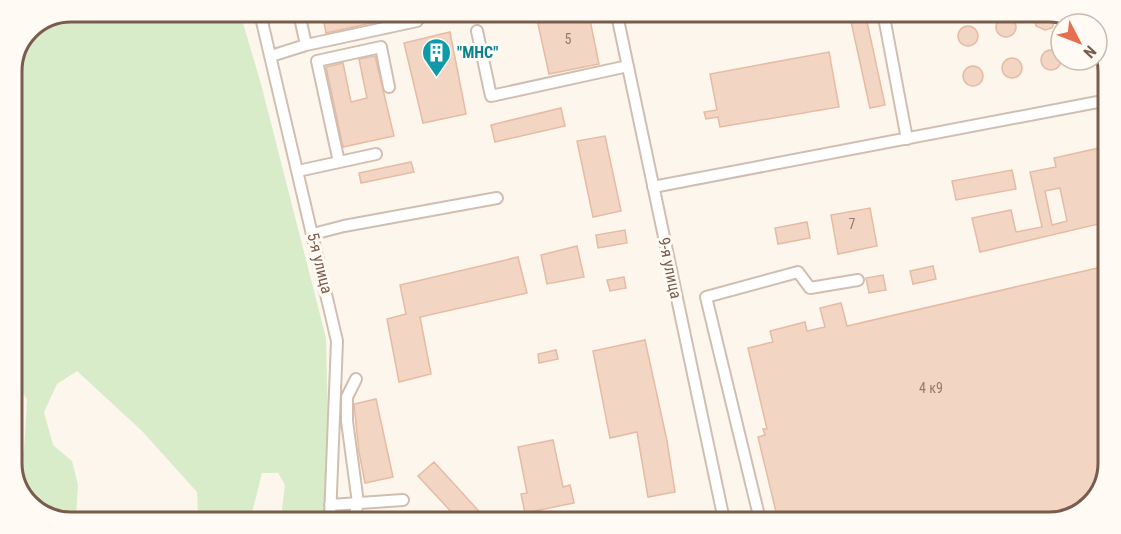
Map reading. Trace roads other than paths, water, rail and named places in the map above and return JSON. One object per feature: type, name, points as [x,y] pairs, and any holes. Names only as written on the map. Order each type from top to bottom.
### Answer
[{"type":"street","name":"5-я улица","points":[[262,22],[337,341],[330,512]]},
{"type":"street","points":[[301,22],[306,45]]},
{"type":"street","points":[[271,56],[306,45],[412,22]]},
{"type":"street","name":"9-я улица","points":[[619,22],[722,512]]},
{"type":"street","points":[[885,22],[907,139]]},
{"type":"street","points":[[477,31],[491,96],[628,66]]},
{"type":"street","points":[[339,162],[317,61],[381,47],[389,87]]},
{"type":"street","points":[[653,187],[1098,102]]},
{"type":"street","points":[[298,171],[376,154]]},
{"type":"street","points":[[313,234],[344,226],[497,198]]},
{"type":"street","points":[[758,512],[706,297],[798,272],[810,288],[858,280]]},
{"type":"street","points":[[356,379],[347,397],[347,421],[358,503],[356,512]]},
{"type":"street","points":[[330,505],[403,500]]},
{"type":"place","name":"\"МНС\"","points":[[436,78]]}]
